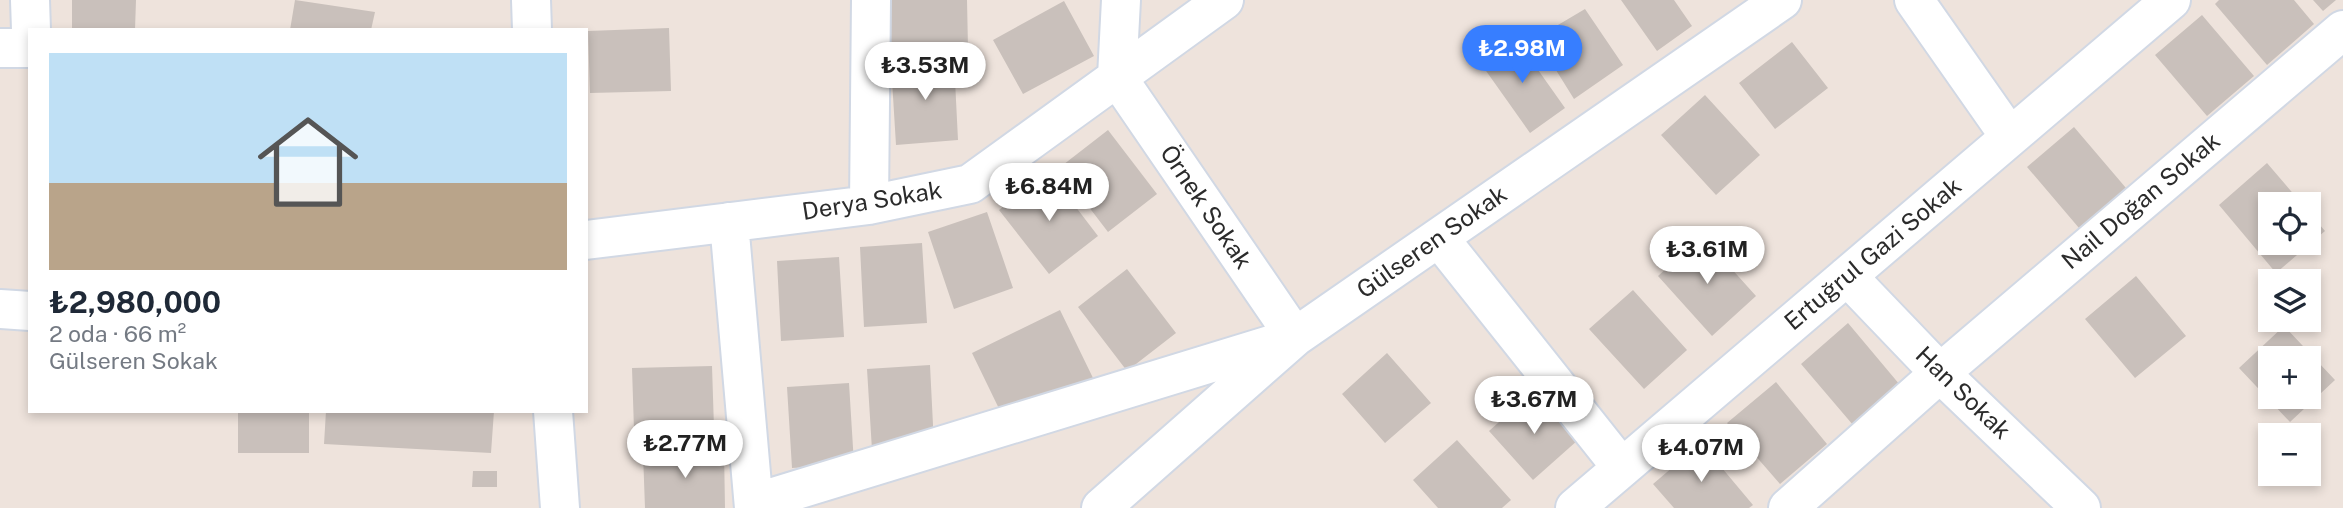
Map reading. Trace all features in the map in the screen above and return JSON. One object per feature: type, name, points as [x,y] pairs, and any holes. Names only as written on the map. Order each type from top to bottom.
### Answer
[{"type":"street","points":[[30,0],[31,28]]},
{"type":"street","points":[[531,0],[532,28]]},
{"type":"street","points":[[869,205],[871,0]]},
{"type":"street","points":[[1117,77],[1121,0]]},
{"type":"street","name":"Derya Sokak","points":[[588,240],[869,205],[970,184],[1224,0]]},
{"type":"street","name":"Gülseren Sokak","points":[[1101,508],[1295,337],[1782,0]]},
{"type":"street","points":[[1914,0],[2010,137]]},
{"type":"street","name":"Ertuğrul Gazi Sokak","points":[[1575,508],[2171,0]]},
{"type":"street","name":"Nail Doğan Sokak","points":[[1788,508],[1940,373],[2343,30]]},
{"type":"street","points":[[0,48],[28,48]]},
{"type":"street","name":"Örnek Sokak","points":[[1117,77],[1295,337]]},
{"type":"street","points":[[729,222],[754,505],[1295,337]]},
{"type":"street","points":[[1438,238],[1622,468]]},
{"type":"street","name":"Han Sokak","points":[[1847,276],[1940,373],[2081,508]]},
{"type":"street","points":[[0,309],[28,311]]},
{"type":"street","points":[[553,413],[560,508]]},
{"type":"building","points":[[72,0],[136,0],[135,28],[72,28]]},
{"type":"building","points":[[295,0],[375,12],[371,28],[290,28]]},
{"type":"building","points":[[886,0],[967,0],[968,48],[887,50]]},
{"type":"building","points":[[1621,0],[1674,0],[1692,26],[1657,51]]},
{"type":"building","points":[[2219,0],[2294,0],[2314,24],[2267,65],[2215,4]]},
{"type":"building","points":[[2313,0],[2336,0],[2323,11]]},
{"type":"building","points":[[1064,1],[1094,56],[1023,94],[993,40]]},
{"type":"building","points":[[1585,9],[1623,65],[1574,99],[1536,38]]},
{"type":"building","points":[[2202,15],[2254,76],[2207,116],[2155,55]]},
{"type":"building","points":[[669,28],[671,91],[590,93],[588,31]]},
{"type":"building","points":[[1514,36],[1565,108],[1530,133],[1479,61]]},
{"type":"building","points":[[1792,42],[1828,88],[1775,129],[1739,83]]},
{"type":"building","points":[[954,60],[958,140],[896,145],[891,64]]},
{"type":"building","points":[[1705,95],[1760,155],[1716,195],[1661,135]]},
{"type":"building","points":[[2074,127],[2126,188],[2079,228],[2027,167]]},
{"type":"building","points":[[1108,130],[1157,194],[1108,232],[1059,168]]},
{"type":"building","points":[[2267,163],[2292,192],[2258,192],[2258,252],[2219,205]]},
{"type":"building","points":[[1049,172],[1098,236],[1049,274],[999,210]]},
{"type":"building","points":[[987,212],[1013,288],[954,309],[928,232]]},
{"type":"building","points":[[1702,236],[1756,296],[1712,336],[1658,276]]},
{"type":"building","points":[[922,243],[927,323],[864,327],[860,247]]},
{"type":"building","points":[[2261,255],[2297,255],[2281,269],[2273,269]]},
{"type":"building","points":[[839,257],[844,337],[781,341],[777,261]]},
{"type":"building","points":[[1127,269],[1176,333],[1127,371],[1078,307]]},
{"type":"building","points":[[2136,276],[2186,336],[2135,378],[2085,319]]},
{"type":"building","points":[[1633,290],[1687,350],[1644,389],[1589,329]]},
{"type":"building","points":[[1060,310],[1093,378],[1005,421],[972,353]]},
{"type":"building","points":[[1848,323],[1900,385],[1853,425],[1801,364]]},
{"type":"building","points":[[2278,332],[2290,332],[2303,346],[2263,346]]},
{"type":"building","points":[[2258,350],[2258,388],[2239,368]]},
{"type":"building","points":[[1387,353],[1431,403],[1385,443],[1342,394]]},
{"type":"building","points":[[930,365],[934,445],[872,450],[867,369]]},
{"type":"building","points":[[2321,365],[2335,380],[2321,393]]},
{"type":"building","points":[[712,366],[714,428],[634,430],[632,368]]},
{"type":"building","points":[[1776,382],[1827,444],[1780,484],[1727,423]]},
{"type":"building","points":[[849,383],[854,464],[792,468],[787,387]]},
{"type":"building","points":[[1534,391],[1578,440],[1533,480],[1489,431]]},
{"type":"building","points":[[2278,409],[2304,409],[2290,422]]},
{"type":"building","points":[[238,413],[309,413],[309,453],[238,453]]},
{"type":"building","points":[[326,413],[494,413],[491,453],[324,444]]},
{"type":"building","points":[[1457,440],[1511,500],[1502,508],[1438,508],[1413,480]]},
{"type":"building","points":[[1701,443],[1753,505],[1749,508],[1674,508],[1653,484]]},
{"type":"building","points":[[724,450],[725,508],[645,508],[643,453]]},
{"type":"building","points":[[473,471],[497,471],[497,487],[472,487]]}]
